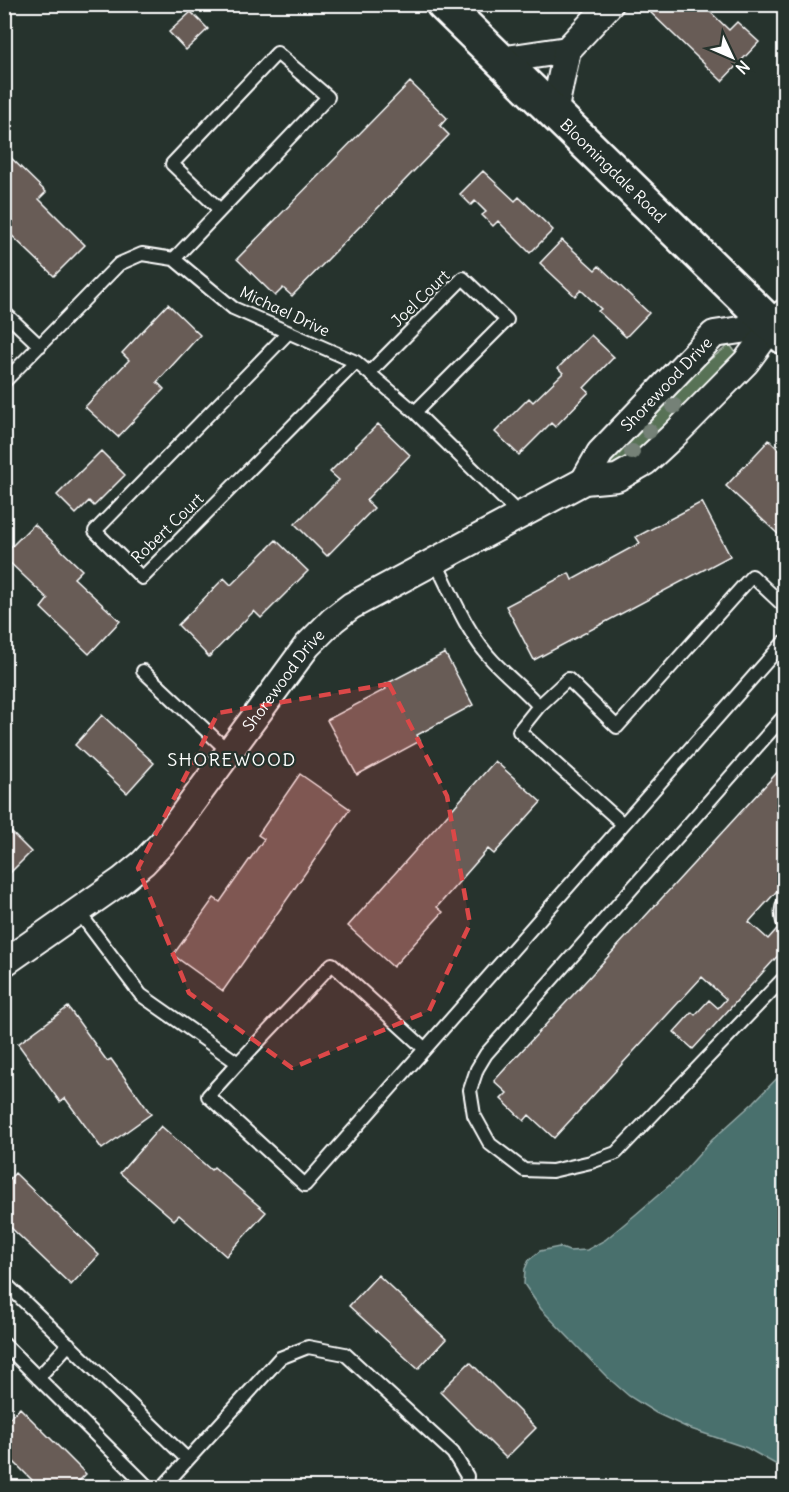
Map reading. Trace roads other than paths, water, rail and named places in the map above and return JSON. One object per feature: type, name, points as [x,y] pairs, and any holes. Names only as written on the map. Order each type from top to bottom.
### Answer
[{"type":"street","name":"Bloomingdale Road","points":[[443,4],[554,113],[780,325]]},
{"type":"street","points":[[554,113],[567,50],[610,4]]},
{"type":"street","points":[[501,60],[567,50]]},
{"type":"street","name":"Shorewood Drive","points":[[584,481],[600,453],[714,334],[780,325]]},
{"type":"street","name":"Shorewood Drive","points":[[4,963],[143,863],[162,842],[307,646],[333,620],[351,606],[584,481],[617,478],[645,462],[674,436],[780,325]]},
{"type":"lane","points":[[4,382],[119,264],[142,254],[174,259],[328,97],[277,53],[172,165],[220,210]]},
{"type":"lane","name":"Michael Drive","points":[[174,259],[233,308],[356,362],[416,411],[520,515]]},
{"type":"lane","name":"Joel Court","points":[[369,373],[463,278],[507,320],[416,411]]},
{"type":"lane","points":[[4,312],[40,346]]},
{"type":"lane","name":"Robert Court","points":[[288,333],[95,531],[142,578],[356,362]]},
{"type":"lane","points":[[435,561],[473,635],[492,661],[539,706]]},
{"type":"lane","points":[[623,824],[519,731],[539,706],[568,679],[617,727],[752,576],[784,606]]},
{"type":"lane","points":[[425,1049],[332,964],[208,1096],[305,1185],[425,1049],[623,824],[784,642]]},
{"type":"lane","points":[[143,671],[229,752]]},
{"type":"lane","points":[[784,716],[486,1054],[477,1069],[470,1090],[474,1115],[490,1144],[524,1170],[552,1171],[591,1162],[616,1153],[784,978]]},
{"type":"lane","points":[[783,922],[781,915],[784,902]]},
{"type":"lane","points":[[78,911],[141,995],[238,1063]]},
{"type":"lane","points":[[4,1282],[188,1459]]},
{"type":"lane","points":[[4,1344],[149,1488]]},
{"type":"lane","points":[[38,1378],[69,1344]]},
{"type":"lane","points":[[162,1488],[280,1358],[308,1347],[345,1354],[453,1453],[467,1476],[466,1488]]},
{"type":"water","points":[[784,1071],[784,1469],[747,1448],[688,1428],[656,1413],[629,1396],[606,1376],[541,1309],[524,1284],[525,1269],[529,1260],[540,1251],[559,1247],[569,1251],[587,1250],[605,1240],[678,1178],[712,1140]]},
{"type":"district","name":"SHOREWOOD","points":[[232,759]]}]
